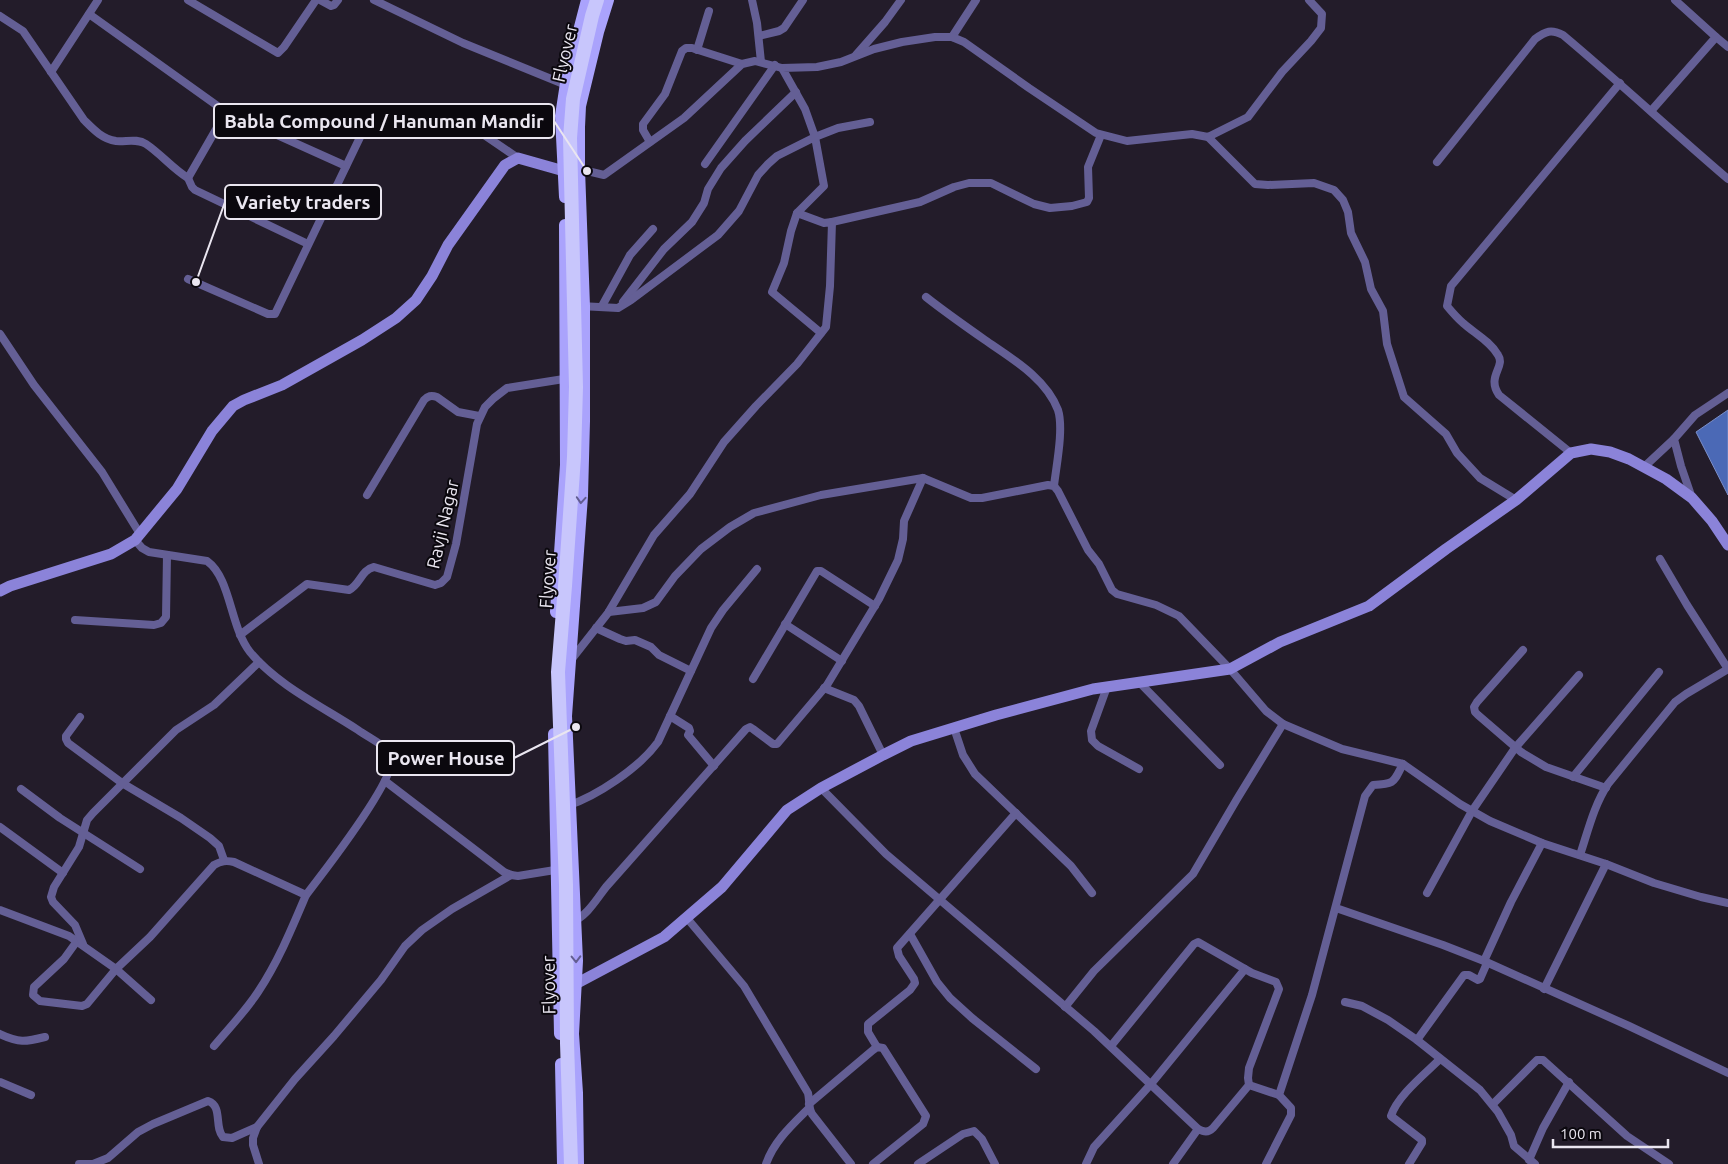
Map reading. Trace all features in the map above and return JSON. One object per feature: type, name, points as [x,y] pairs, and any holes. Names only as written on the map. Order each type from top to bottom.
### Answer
[{"type":"highway","name":"Flyover","points":[[571,1164],[566,994],[566,885],[558,672],[566,586],[575,437],[575,318],[570,138],[573,99],[597,0]]},
{"type":"main road","points":[[563,1164],[553,663],[566,465],[566,306],[564,171],[561,116],[566,85],[587,0]]},
{"type":"main road","points":[[578,1164],[577,1093],[573,1034],[577,961],[566,716],[582,496],[584,306],[578,169],[580,106],[608,0]]},
{"type":"street","points":[[52,72],[98,0]]},
{"type":"street","points":[[188,0],[278,53],[318,0],[331,6],[338,0]]},
{"type":"street","points":[[374,0],[463,43],[566,85]]},
{"type":"street","points":[[752,0],[758,23],[761,62]]},
{"type":"street","points":[[759,36],[784,28],[803,0]]},
{"type":"street","points":[[855,56],[892,14],[901,0]]},
{"type":"street","points":[[952,37],[976,0]]},
{"type":"street","points":[[1208,137],[1248,117],[1282,72],[1312,41],[1321,28],[1322,14],[1309,0]]},
{"type":"street","points":[[1675,0],[1728,47]]},
{"type":"street","points":[[697,50],[709,11]]},
{"type":"street","points":[[89,14],[226,112],[346,166]]},
{"type":"street","points":[[0,16],[23,31],[84,120],[95,130],[111,140],[134,140],[145,143],[188,178],[192,187],[206,197],[308,244]]},
{"type":"street","points":[[1437,162],[1535,39],[1544,32],[1553,30],[1563,35],[1620,83],[1728,179]]},
{"type":"street","points":[[188,279],[268,314],[276,313],[367,122],[378,115],[418,114],[468,124],[518,158],[564,171],[578,169],[604,174],[684,118],[742,64],[755,61],[779,67],[817,67],[841,62],[874,49],[902,42],[935,37],[952,37],[964,42],[1078,122],[1101,134],[1127,141],[1192,134],[1208,137],[1255,184],[1314,183],[1334,190],[1348,212],[1350,233],[1365,262],[1371,289],[1383,311],[1387,344],[1404,397],[1446,434],[1457,452],[1480,478],[1516,500]]},
{"type":"street","points":[[1651,111],[1716,37]]},
{"type":"street","points":[[650,142],[643,130],[643,124],[665,94],[682,51],[686,48],[697,50],[742,64]]},
{"type":"street","points":[[779,67],[806,109],[815,138],[824,186],[797,213],[784,263],[772,292],[821,333]]},
{"type":"street","points":[[705,164],[779,67]]},
{"type":"street","points":[[1571,453],[1499,395],[1494,388],[1493,382],[1500,363],[1499,356],[1482,338],[1462,323],[1447,306],[1451,286],[1620,83]]},
{"type":"street","points":[[618,308],[664,249],[692,222],[704,203],[708,189],[722,168],[744,142],[796,92]]},
{"type":"street","points":[[188,178],[226,112]]},
{"type":"street","points":[[566,306],[618,308],[718,235],[739,211],[758,175],[777,156],[838,128],[870,122]]},
{"type":"street","points":[[797,213],[824,223],[832,222],[920,202],[954,187],[969,183],[991,183],[1034,204],[1050,208],[1072,206],[1087,202],[1089,198],[1088,167],[1101,134]]},
{"type":"street","points":[[0,591],[10,586],[111,554],[138,537],[177,490],[212,431],[234,406],[282,385],[362,340],[396,318],[416,300],[432,276],[448,245],[499,173],[505,165],[518,158]]},
{"type":"street","points":[[553,663],[569,662],[609,612],[654,535],[690,494],[724,442],[797,364],[826,327],[830,286],[832,222]]},
{"type":"street","points":[[602,306],[630,255],[652,229]]},
{"type":"street","points":[[926,298],[1014,361],[1033,376],[1047,391],[1058,410],[1060,421],[1054,486],[1112,590],[1117,594],[1156,605],[1179,616],[1230,669],[1266,711],[1283,724],[1342,749],[1403,764],[1472,811],[1490,821],[1542,843],[1606,864],[1654,883],[1728,903]]},
{"type":"street","points":[[0,334],[34,385],[102,472],[138,537],[142,548],[149,552],[207,561],[213,565],[224,586],[240,636],[246,647],[259,662],[274,676],[385,747],[392,758],[385,781],[346,843],[306,895],[280,954],[258,991],[248,1006],[214,1046]]},
{"type":"street","name":"Ravji Nagar","points":[[240,636],[307,584],[349,590],[354,588],[366,570],[374,567],[435,585],[444,580],[449,572],[456,544],[480,416],[494,398],[508,388],[584,376]]},
{"type":"street","points":[[1644,467],[1695,416],[1728,394]]},
{"type":"street","points":[[367,494],[424,400],[428,397],[437,397],[465,414],[480,416]]},
{"type":"street","points":[[1674,439],[1692,498]]},
{"type":"street","points":[[559,992],[664,937],[722,887],[787,810],[821,788],[911,741],[954,728],[1093,689],[1230,669],[1280,642],[1369,606],[1446,548],[1516,500],[1571,453],[1591,449],[1610,452],[1666,479],[1692,498],[1712,521],[1728,544]]},
{"type":"street","points":[[609,612],[643,608],[656,602],[675,576],[701,549],[730,527],[754,513],[821,495],[923,478],[970,498],[982,498],[1048,485],[1054,486]]},
{"type":"street","points":[[558,927],[575,922],[586,912],[746,728],[750,727],[773,744],[781,742],[824,688],[875,606],[898,560],[903,538],[904,521],[923,478]]},
{"type":"street","points":[[75,620],[154,625],[162,623],[166,618],[167,555]]},
{"type":"street","points":[[1580,855],[1593,813],[1606,788],[1676,702],[1728,669],[1660,559]]},
{"type":"street","points":[[555,810],[570,805],[609,786],[650,753],[658,742],[715,622],[757,569]]},
{"type":"street","points":[[753,679],[817,571],[821,571],[875,606]]},
{"type":"street","points":[[784,624],[842,661]]},
{"type":"street","points":[[596,628],[626,641],[635,640],[691,672]]},
{"type":"street","points":[[1523,650],[1474,706],[1475,712],[1516,748],[1546,767],[1606,788]]},
{"type":"street","points":[[80,943],[74,925],[51,897],[51,893],[79,848],[87,820],[176,730],[214,705],[259,662]]},
{"type":"street","points":[[1573,777],[1660,672]]},
{"type":"street","points":[[1427,893],[1472,811],[1516,748],[1579,675]]},
{"type":"street","points":[[1139,682],[1220,765]]},
{"type":"street","points":[[1107,687],[1091,732],[1092,740],[1098,746],[1139,769]]},
{"type":"street","points":[[824,688],[854,700],[859,706],[883,755]]},
{"type":"street","points":[[80,716],[66,736],[66,741],[122,783],[181,818],[215,842],[219,846],[224,860]]},
{"type":"street","points":[[670,716],[689,728],[688,736],[714,766]]},
{"type":"street","points":[[1065,1007],[1094,971],[1193,874],[1283,724]]},
{"type":"street","points":[[954,728],[963,755],[975,774],[1070,866],[1092,892]]},
{"type":"street","points":[[1279,1095],[1312,995],[1365,796],[1373,785],[1391,784],[1403,764]]},
{"type":"street","points":[[385,781],[511,875]]},
{"type":"street","points":[[821,788],[886,854],[1111,1046],[1198,1129],[1204,1132],[1210,1131],[1249,1085],[1249,1068],[1279,989],[1278,985],[1276,982],[1246,969],[1198,942],[1194,944],[1156,989],[1111,1046]]},
{"type":"street","points":[[21,789],[83,834],[140,870]]},
{"type":"street","points":[[873,1164],[923,1124],[926,1116],[883,1048],[877,1047],[868,1032],[868,1024],[910,990],[915,983],[897,952],[899,946],[1016,814]]},
{"type":"street","points":[[0,827],[63,873]]},
{"type":"street","points":[[1417,1040],[1464,975],[1469,975],[1478,980],[1511,902],[1542,843]]},
{"type":"street","points":[[80,943],[34,987],[32,995],[35,999],[82,1006],[87,1004],[116,969],[150,937],[214,865],[224,860],[234,862],[306,895]]},
{"type":"street","points":[[1544,989],[1606,864]]},
{"type":"street","points":[[259,1164],[253,1146],[257,1127],[295,1079],[381,980],[405,946],[422,930],[452,909],[511,875],[573,868]]},
{"type":"street","points":[[1336,908],[1443,945],[1485,962],[1629,1026],[1728,1073]]},
{"type":"street","points":[[0,910],[53,929],[80,943],[116,969],[151,1000]]},
{"type":"street","points":[[686,917],[744,986],[808,1093],[809,1106],[851,1164]]},
{"type":"street","points":[[910,934],[937,982],[950,998],[1036,1069]]},
{"type":"street","points":[[1086,1164],[1099,1142],[1151,1084],[1246,969]]},
{"type":"street","points":[[1345,1002],[1362,1006],[1388,1020],[1417,1040],[1480,1090],[1493,1104],[1511,1135],[1514,1146],[1532,1162],[1543,1128],[1569,1082]]},
{"type":"street","points":[[0,1034],[19,1042],[27,1042],[45,1037]]},
{"type":"street","points":[[766,1164],[773,1148],[809,1106],[877,1047]]},
{"type":"street","points":[[1409,1164],[1422,1140],[1391,1116],[1392,1112],[1406,1093],[1440,1058]]},
{"type":"street","points":[[1493,1104],[1540,1059],[1569,1082],[1626,1136],[1669,1164]]},
{"type":"street","points":[[0,1082],[31,1095]]},
{"type":"street","points":[[1249,1085],[1279,1095],[1291,1108],[1291,1115],[1266,1164]]},
{"type":"street","points":[[79,1164],[93,1164],[108,1158],[138,1132],[208,1101],[215,1106],[219,1129],[223,1137],[232,1138],[257,1127]]},
{"type":"street","points":[[1173,1164],[1198,1129]]},
{"type":"street","points":[[918,1164],[962,1134],[974,1131],[982,1139],[995,1164]]},
{"type":"water","points":[[1728,410],[1728,495],[1696,432]]},
{"type":"place","name":"Babla Compound / Hanuman Mandir","points":[[587,171]]},
{"type":"place","name":"Variety traders","points":[[196,282]]},
{"type":"place","name":"Power House","points":[[576,727]]}]
